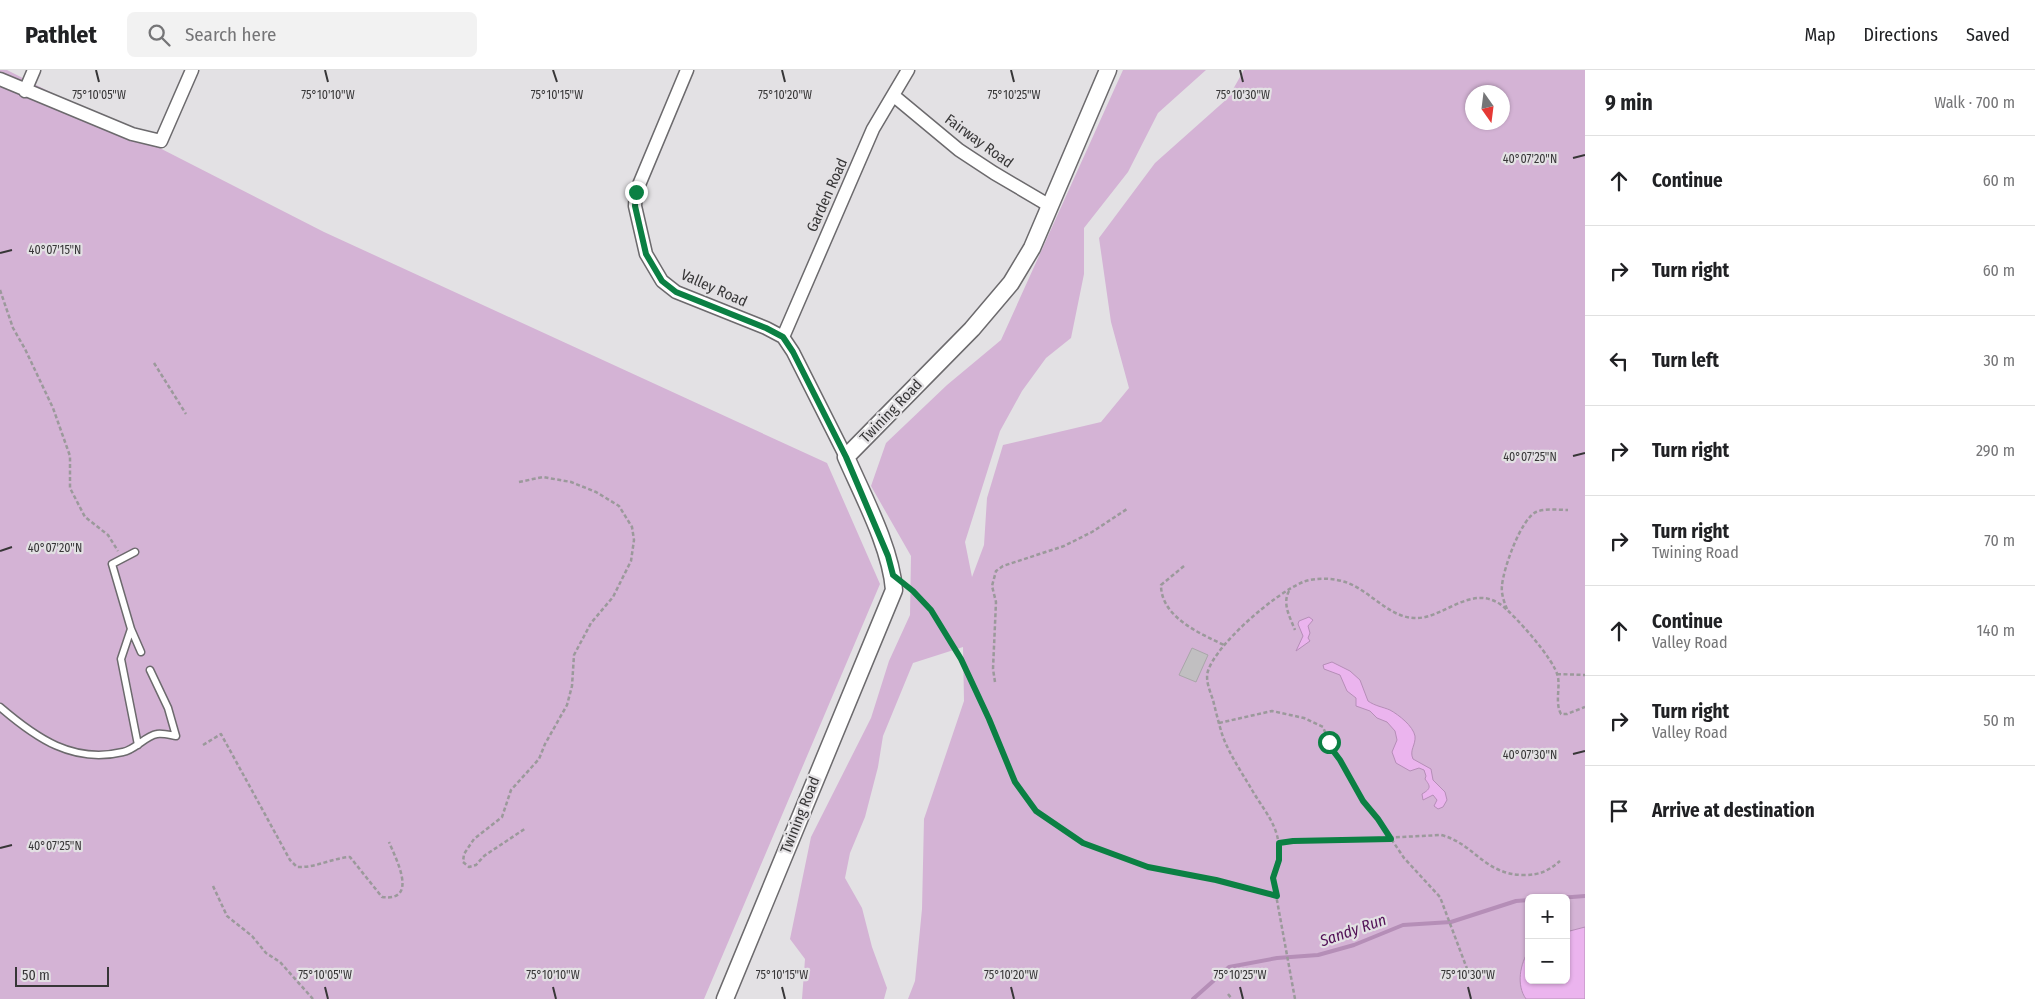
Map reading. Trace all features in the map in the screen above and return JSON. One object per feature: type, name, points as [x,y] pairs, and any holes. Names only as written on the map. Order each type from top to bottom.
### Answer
[{"type":"street","points":[[25,90],[34,70]]},
{"type":"street","points":[[0,79],[132,134],[161,140],[192,70]]},
{"type":"street","name":"Valley Road","points":[[687,70],[636,192],[635,206],[646,254],[662,281],[676,292],[766,328],[783,337]]},
{"type":"street","name":"Garden Road","points":[[783,337],[873,129],[908,70]]},
{"type":"street","name":"Twining Road","points":[[724,999],[894,590],[893,575],[888,556],[846,457],[972,328],[1010,283],[1032,248],[1108,70]]},
{"type":"street","name":"Fairway Road","points":[[894,96],[959,150],[1050,206]]},
{"type":"street","points":[[783,337],[793,352],[846,457]]},
{"type":"lane","points":[[135,552],[112,564],[131,629],[141,652]]},
{"type":"lane","points":[[131,629],[121,659],[138,745]]},
{"type":"lane","points":[[0,707],[52,745],[73,752],[96,756],[125,752],[156,734],[176,736],[168,708],[150,670]]},
{"type":"path","points":[[0,290],[13,328],[53,408],[70,456],[70,488],[85,517],[108,535],[122,559]]},
{"type":"path","points":[[154,363],[186,414]]},
{"type":"path","points":[[519,482],[543,477],[571,482],[596,492],[619,506],[632,527],[634,540],[631,561],[613,598],[591,623],[574,654],[572,686],[567,705],[545,744],[539,759],[511,790],[502,817],[474,839],[464,854],[462,862],[470,867],[476,865],[484,856],[526,828]]},
{"type":"path","points":[[995,682],[992,668],[996,602],[992,586],[996,571],[1003,566],[1064,546],[1092,532],[1127,509]]},
{"type":"path","points":[[1507,610],[1502,594],[1502,580],[1518,535],[1528,519],[1537,512],[1568,510]]},
{"type":"path","points":[[1184,566],[1161,585],[1162,598],[1178,618],[1190,629],[1224,645]]},
{"type":"path","points":[[893,575],[913,591],[931,610],[958,654],[989,719],[1015,782],[1036,811],[1083,843],[1148,867],[1216,880],[1277,896]]},
{"type":"path","points":[[1295,999],[1273,878],[1279,860],[1279,843],[1270,819],[1228,748],[1219,723],[1207,676],[1214,657],[1238,630],[1292,588],[1305,581],[1346,582],[1357,587],[1394,612],[1408,618],[1429,616],[1463,602],[1480,598],[1493,600],[1507,610],[1554,665],[1557,674],[1558,710],[1561,714],[1585,707]]},
{"type":"path","points":[[1292,588],[1288,592],[1286,602],[1288,614],[1295,630]]},
{"type":"path","points":[[1557,674],[1585,675]]},
{"type":"path","points":[[1219,723],[1272,711],[1304,718],[1320,725],[1356,790],[1404,858],[1440,897],[1469,974]]},
{"type":"path","points":[[203,745],[221,734],[290,860],[297,867],[307,868],[340,858],[350,857],[382,897],[391,898],[399,894],[404,886],[402,874],[389,842]]},
{"type":"path","points":[[1279,843],[1391,839],[1428,834],[1449,837],[1495,869],[1518,875],[1546,872],[1560,861]]},
{"type":"path","points":[[213,886],[227,916],[252,936],[266,953],[280,962],[312,999]]},
{"type":"path","points":[[1228,994],[1232,999]]},
{"type":"shaded area","points":[[0,70],[7,70],[324,232],[827,463],[880,584],[704,999],[0,999]]},
{"type":"shaded area","points":[[1123,70],[1206,70],[1158,113],[1128,172],[1084,228],[1084,274],[1071,338],[1046,358],[1022,391],[1000,431],[965,542],[972,577],[984,545],[987,498],[1003,445],[1101,422],[1129,388],[1111,322],[1099,238],[1155,163],[1228,98],[1244,70],[1585,70],[1585,999],[908,999],[915,981],[922,909],[924,819],[964,701],[963,647],[913,663],[883,736],[878,767],[865,817],[850,853],[845,878],[862,908],[872,947],[887,988],[884,999],[802,999],[805,959],[790,939],[811,837],[871,718],[889,661],[910,615],[911,556],[871,486],[886,443],[947,385],[1001,340]]},
{"type":"shaded area","points":[[1309,617],[1313,620],[1308,626],[1310,633],[1308,638],[1310,641],[1296,651],[1303,636],[1298,624],[1299,621]]},
{"type":"shaded area","points":[[1332,662],[1350,671],[1360,680],[1368,701],[1394,712],[1412,728],[1415,736],[1412,753],[1413,759],[1431,769],[1433,780],[1445,792],[1447,800],[1443,807],[1438,809],[1434,806],[1437,800],[1433,795],[1423,800],[1422,794],[1429,787],[1425,779],[1424,770],[1419,768],[1410,771],[1396,763],[1392,752],[1397,740],[1395,731],[1387,722],[1377,718],[1370,711],[1356,706],[1356,698],[1347,691],[1340,675],[1324,669],[1323,665]]},
{"type":"shaded area","points":[[1585,927],[1585,999],[1526,999],[1520,981],[1521,968],[1525,958],[1525,984],[1570,984],[1570,931]]},
{"type":"building","points":[[1192,648],[1208,655],[1196,682],[1179,675]]},
{"type":"waterway","name":"Sandy Run","points":[[1570,897],[1585,896]]},
{"type":"waterway","name":"Sandy Run","points":[[1193,999],[1229,967],[1277,958],[1318,955],[1354,945],[1403,925],[1451,922],[1516,901],[1525,900]]},
{"type":"route","points":[[636,192],[635,206],[646,254],[662,281],[676,292],[766,328],[783,337],[793,352],[846,457],[888,556],[893,575],[913,591],[931,610],[961,659],[989,719],[1015,782],[1036,811],[1083,843],[1148,867],[1216,880],[1277,896],[1273,878],[1279,860],[1279,843],[1391,839],[1363,801],[1329,742]]}]
